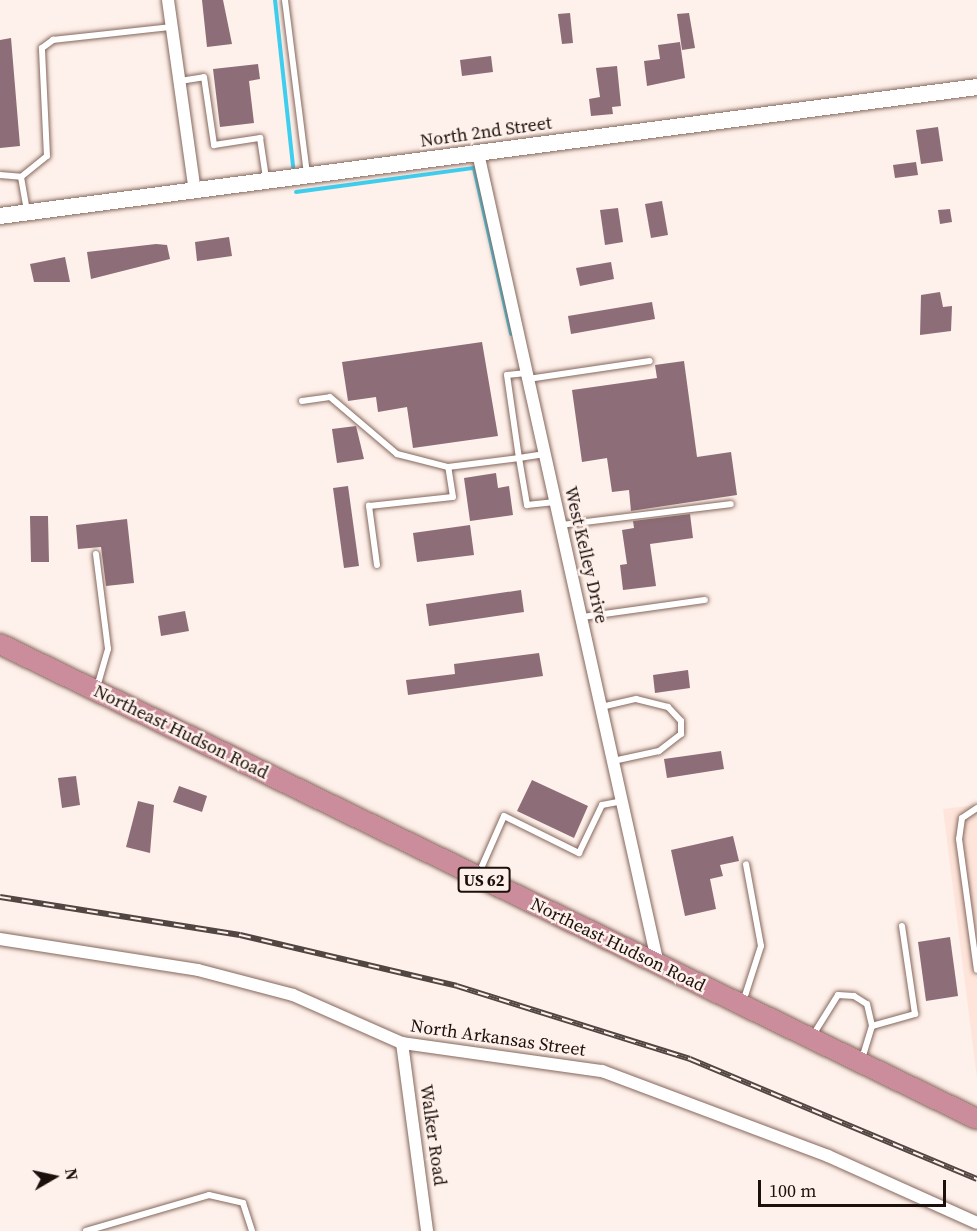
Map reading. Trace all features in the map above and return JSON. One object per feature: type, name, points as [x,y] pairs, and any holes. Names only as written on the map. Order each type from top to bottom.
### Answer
[{"type":"highway","name":"Northeast Hudson Road","points":[[0,644],[977,1119]]},
{"type":"main road","name":"North 2nd Street","points":[[0,216],[977,87]]},
{"type":"street","points":[[168,0],[195,191]]},
{"type":"street","name":"West Kelley Drive","points":[[478,153],[658,964]]},
{"type":"street","name":"North Arkansas Street","points":[[0,939],[198,970],[293,995],[402,1043],[602,1071],[828,1156],[977,1223]]},
{"type":"street","name":"Walker Road","points":[[402,1043],[428,1231]]},
{"type":"lane","points":[[285,0],[308,176]]},
{"type":"lane","points":[[0,175],[21,177],[47,156],[42,48],[53,40],[172,27]]},
{"type":"lane","points":[[180,81],[204,77],[214,145],[260,138],[267,181]]},
{"type":"lane","points":[[21,177],[27,213]]},
{"type":"lane","points":[[555,502],[526,505],[507,375],[528,376],[650,361]]},
{"type":"lane","points":[[302,401],[330,397],[398,454],[448,468],[545,454]]},
{"type":"lane","points":[[376,565],[369,507],[453,496],[448,468]]},
{"type":"lane","points":[[561,525],[731,504]]},
{"type":"lane","points":[[96,554],[108,649],[96,690]]},
{"type":"lane","points":[[581,617],[705,600]]},
{"type":"lane","points":[[601,707],[636,699],[668,707],[681,721],[681,734],[659,751],[613,762]]},
{"type":"lane","points":[[477,876],[504,816],[579,853],[602,805],[622,801]]},
{"type":"lane","points":[[977,808],[962,818],[959,839],[977,970]]},
{"type":"lane","points":[[742,1005],[761,946],[746,864]]},
{"type":"lane","points":[[872,1026],[915,1014],[902,926]]},
{"type":"lane","points":[[811,1038],[838,995],[867,1004],[872,1026],[861,1063]]},
{"type":"lane","points":[[86,1231],[209,1195],[243,1203],[252,1231]]},
{"type":"shaded area","points":[[977,805],[977,1078],[943,809]]},
{"type":"building","points":[[202,0],[223,0],[232,44],[207,47]]},
{"type":"building","points":[[570,13],[573,43],[562,44],[558,14]]},
{"type":"building","points":[[689,13],[695,48],[682,50],[677,14]]},
{"type":"building","points":[[11,38],[20,146],[0,148],[0,40]]},
{"type":"building","points":[[680,42],[685,78],[647,86],[644,61],[660,59],[658,45]]},
{"type":"building","points":[[491,56],[493,72],[462,76],[460,60]]},
{"type":"building","points":[[258,64],[260,79],[249,81],[254,123],[220,127],[213,69]]},
{"type":"building","points":[[617,66],[621,106],[612,107],[613,114],[591,116],[589,99],[600,97],[596,68]]},
{"type":"building","points":[[938,127],[943,161],[921,164],[916,130]]},
{"type":"building","points":[[916,162],[918,175],[895,178],[893,165]]},
{"type":"building","points":[[662,201],[668,235],[651,238],[645,204]]},
{"type":"building","points":[[618,208],[623,242],[605,245],[600,210]]},
{"type":"building","points":[[950,209],[952,222],[940,224],[938,210]]},
{"type":"building","points":[[229,237],[232,256],[197,261],[195,242]]},
{"type":"building","points":[[156,244],[167,245],[170,259],[91,279],[87,252]]},
{"type":"building","points":[[65,257],[70,282],[34,282],[30,264]]},
{"type":"building","points":[[611,262],[614,279],[580,286],[576,268]]},
{"type":"building","points":[[940,292],[943,307],[952,306],[951,331],[920,335],[921,295]]},
{"type":"building","points":[[652,302],[655,319],[571,334],[568,316]]},
{"type":"building","points":[[482,342],[498,436],[413,448],[407,407],[378,412],[376,397],[348,401],[342,362]]},
{"type":"building","points":[[684,361],[697,457],[731,452],[737,495],[631,511],[629,490],[612,492],[607,458],[582,462],[572,390],[657,378],[655,365]]},
{"type":"building","points":[[356,426],[364,459],[337,463],[332,429]]},
{"type":"building","points":[[496,473],[498,488],[509,486],[513,515],[470,521],[464,478]]},
{"type":"building","points":[[348,486],[359,566],[344,568],[333,488]]},
{"type":"building","points":[[690,514],[693,538],[650,544],[656,586],[623,590],[620,565],[627,564],[622,530],[634,528],[633,521]]},
{"type":"building","points":[[30,516],[48,516],[49,562],[31,562]]},
{"type":"building","points":[[127,519],[134,583],[106,586],[101,547],[78,549],[76,525]]},
{"type":"building","points":[[470,525],[474,555],[417,562],[413,533]]},
{"type":"building","points":[[521,590],[524,612],[429,626],[426,604]]},
{"type":"building","points":[[185,611],[189,631],[161,636],[158,616]]},
{"type":"building","points":[[539,653],[543,676],[408,695],[406,680],[455,674],[454,664]]},
{"type":"building","points":[[688,670],[690,688],[655,693],[653,675]]},
{"type":"building","points":[[721,751],[724,769],[667,778],[664,759]]},
{"type":"building","points":[[76,776],[80,805],[62,808],[58,778]]},
{"type":"building","points":[[532,780],[588,806],[574,838],[517,811]]},
{"type":"building","points":[[179,786],[207,796],[202,812],[173,802]]},
{"type":"building","points":[[138,801],[154,805],[150,853],[126,847]]},
{"type":"building","points":[[733,836],[739,861],[720,865],[723,876],[710,879],[716,909],[685,916],[671,850]]},
{"type":"building","points":[[950,937],[958,996],[926,1001],[918,942]]},
{"type":"waterway","points":[[275,0],[293,167]]},
{"type":"waterway","points":[[296,192],[474,168],[511,334]]},
{"type":"railway","points":[[0,897],[240,935],[457,986],[690,1059],[977,1179]]}]
